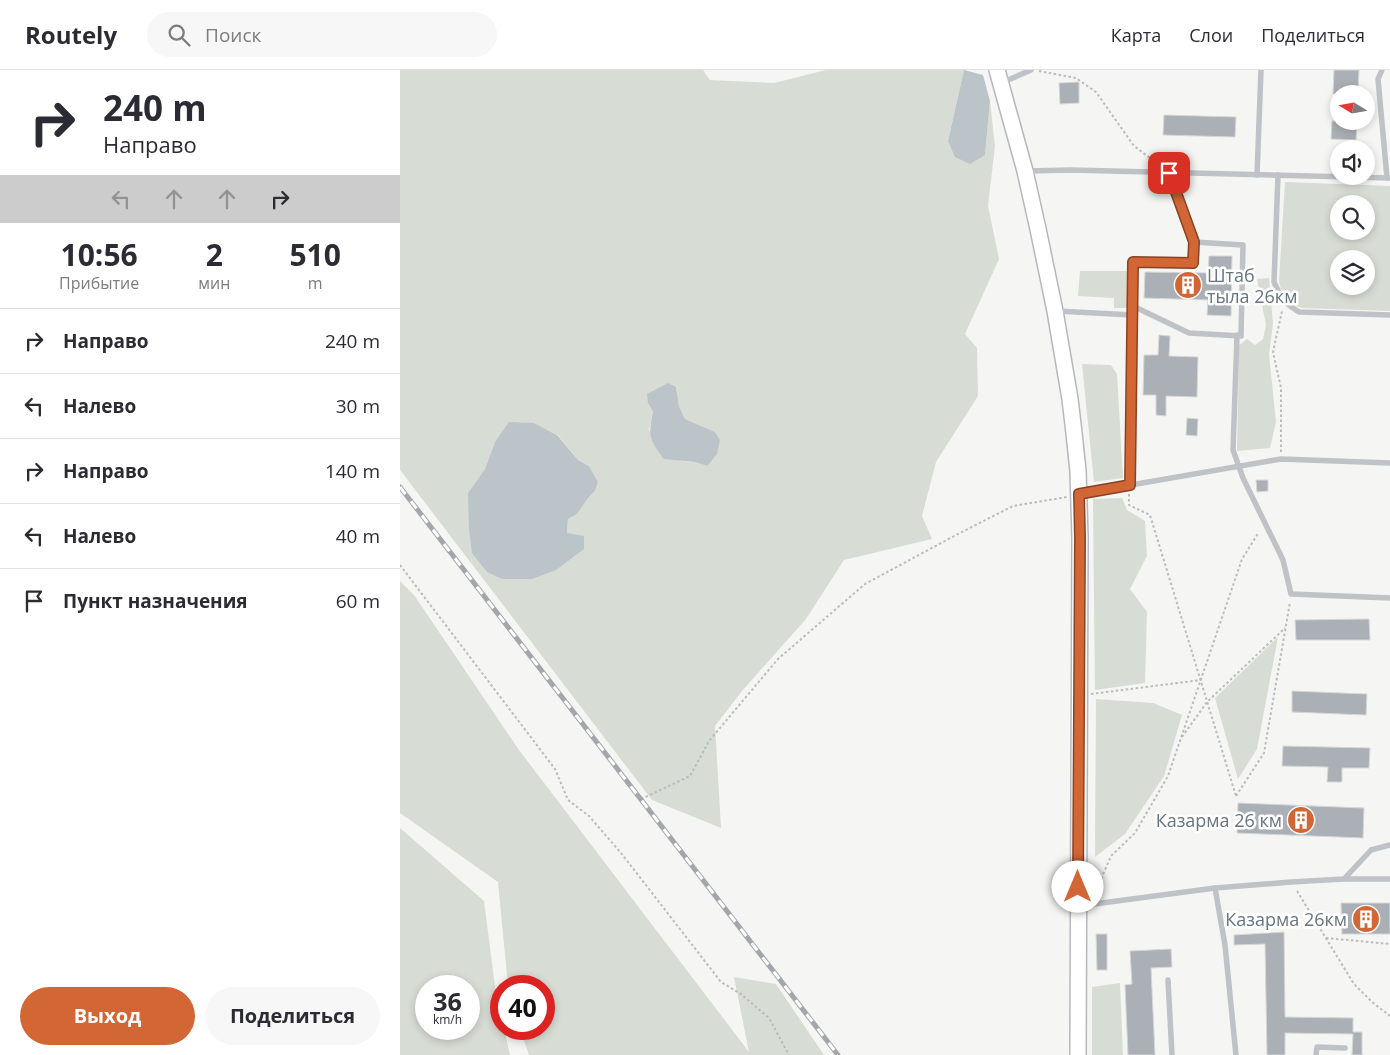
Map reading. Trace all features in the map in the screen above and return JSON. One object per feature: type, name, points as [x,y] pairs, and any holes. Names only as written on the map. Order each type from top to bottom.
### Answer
[{"type":"street","points":[[999,76],[1025,171],[1055,311],[1070,398],[1077,462],[1080,538],[1079,695],[1084,905],[1078,1055]]},
{"type":"lane","points":[[999,76],[1033,70]]},
{"type":"lane","points":[[1257,175],[1261,70]]},
{"type":"lane","points":[[1025,171],[1071,170],[1388,178],[1378,70]]},
{"type":"lane","points":[[1378,79],[1382,70]]},
{"type":"lane","points":[[1130,485],[1133,262],[1193,263],[1194,242],[1169,173]]},
{"type":"lane","points":[[1278,175],[1274,282],[1283,301],[1299,312],[1390,316]]},
{"type":"lane","points":[[1133,306],[1189,333],[1241,336],[1243,245],[1194,242]]},
{"type":"lane","points":[[1055,311],[1132,315]]},
{"type":"lane","points":[[1236,335],[1233,450],[1239,467],[1283,560],[1291,594],[1390,598]]},
{"type":"lane","points":[[1079,494],[1281,459],[1390,462]]},
{"type":"lane","points":[[1344,879],[1371,850],[1390,845]]},
{"type":"lane","points":[[1084,905],[1215,888],[1291,882],[1390,878]]},
{"type":"lane","points":[[1215,888],[1225,945],[1236,1055]]},
{"type":"lane","points":[[1168,980],[1172,1055]]},
{"type":"lane","points":[[1316,1055],[1317,1047],[1345,1048]]},
{"type":"path","points":[[1033,70],[1076,78],[1096,92],[1134,146],[1169,173]]},
{"type":"path","points":[[1281,459],[1281,388],[1273,352],[1283,301]]},
{"type":"path","points":[[1130,485],[1129,505],[1150,515],[1236,796],[1264,752],[1291,594]]},
{"type":"path","points":[[641,798],[690,776],[709,741],[778,659],[866,584],[1013,506],[1079,494]]},
{"type":"path","points":[[1084,905],[1111,856],[1135,833],[1168,776],[1242,559],[1265,523]]},
{"type":"path","points":[[400,565],[555,769],[568,800],[589,816],[721,982],[741,994],[769,1018],[789,1055]]},
{"type":"path","points":[[1181,739],[1207,702],[1286,628]]},
{"type":"path","points":[[1079,695],[1201,680]]},
{"type":"path","points":[[1291,882],[1354,984],[1390,1016]]},
{"type":"path","points":[[1326,938],[1390,944]]},
{"type":"shaded area","points":[[400,70],[703,70],[710,80],[774,83],[826,70],[964,70],[948,141],[985,155],[990,101],[995,146],[988,206],[999,259],[965,334],[977,348],[978,396],[936,462],[922,516],[932,539],[844,560],[806,619],[742,691],[715,726],[721,828],[652,800],[400,470]],"holes":[[[676,387],[679,406],[685,419],[715,432],[707,466],[695,462],[681,461],[649,430],[653,411]],[[558,435],[578,460],[589,466],[598,482],[595,491],[577,514],[568,519],[567,533],[468,493],[485,469],[495,442]]]},
{"type":"shaded area","points":[[964,70],[983,75],[990,101],[985,155],[970,164],[955,157],[948,141]]},
{"type":"shaded area","points":[[1285,182],[1390,186],[1390,311],[1302,308],[1286,298],[1279,281]]},
{"type":"shaded area","points":[[1080,271],[1128,271],[1128,308],[1114,308],[1114,298],[1078,296]]},
{"type":"shaded area","points":[[1269,278],[1273,324],[1269,354],[1276,422],[1270,448],[1237,451],[1239,345],[1247,339],[1255,345],[1263,339],[1266,325],[1257,279]]},
{"type":"shaded area","points":[[1082,364],[1111,365],[1117,374],[1123,478],[1094,482]]},
{"type":"shaded area","points":[[668,383],[676,387],[679,406],[685,419],[715,432],[720,440],[717,454],[707,466],[695,462],[664,459],[655,447],[650,432],[653,411],[648,403],[647,394]]},
{"type":"shaded area","points":[[509,422],[534,423],[558,436],[578,460],[589,466],[598,482],[595,491],[577,514],[568,519],[567,533],[584,536],[584,549],[556,570],[532,579],[502,579],[487,572],[472,553],[468,493],[485,469],[495,442]]},
{"type":"shaded area","points":[[1122,498],[1127,510],[1145,521],[1147,556],[1130,589],[1147,612],[1145,683],[1095,690],[1093,499]]},
{"type":"shaded area","points":[[400,581],[414,595],[519,750],[749,1052],[734,977],[776,984],[824,1055],[529,1055],[524,1040],[555,1040],[555,975],[507,975],[498,882],[400,813]]},
{"type":"shaded area","points":[[1278,637],[1257,749],[1238,779],[1215,698]]},
{"type":"shaded area","points":[[1096,699],[1153,703],[1182,715],[1164,776],[1125,834],[1095,857]]},
{"type":"shaded area","points":[[400,828],[484,901],[494,975],[490,975],[490,1040],[507,1040],[510,1055],[400,1055]]},
{"type":"shaded area","points":[[1120,983],[1123,1055],[1092,1055],[1092,987]]},
{"type":"building","points":[[1334,70],[1359,70],[1358,85],[1333,85]]},
{"type":"building","points":[[1079,82],[1079,103],[1060,104],[1059,83]]},
{"type":"building","points":[[1164,115],[1236,117],[1235,137],[1163,135]]},
{"type":"building","points":[[1332,130],[1357,130],[1356,140],[1331,139]]},
{"type":"building","name":"Штаб тыла 26км","points":[[1209,256],[1232,256],[1231,316],[1207,315],[1208,300],[1144,298],[1145,272],[1208,273]]},
{"type":"building","points":[[1159,335],[1170,336],[1169,356],[1198,357],[1197,397],[1166,396],[1166,416],[1156,415],[1156,395],[1143,395],[1144,355],[1158,355]]},
{"type":"building","points":[[1187,418],[1198,419],[1197,436],[1186,435]]},
{"type":"building","points":[[1256,480],[1268,480],[1268,491],[1257,492]]},
{"type":"building","points":[[1369,619],[1370,640],[1296,640],[1295,620]]},
{"type":"building","points":[[1292,691],[1367,694],[1366,715],[1292,712]]},
{"type":"building","points":[[1283,746],[1370,748],[1369,768],[1342,768],[1342,782],[1327,782],[1328,767],[1282,766]]},
{"type":"building","name":"Казарма 26 км","points":[[1238,803],[1364,808],[1363,838],[1237,833]]},
{"type":"building","name":"Казарма 26км","points":[[1341,903],[1390,903],[1390,934],[1342,934]]},
{"type":"building","points":[[1284,932],[1285,1017],[1353,1018],[1353,1032],[1362,1032],[1362,1055],[1352,1055],[1353,1034],[1285,1033],[1285,1055],[1267,1055],[1265,944],[1234,945],[1234,935]]},
{"type":"building","points":[[1096,934],[1107,934],[1107,970],[1097,970]]},
{"type":"building","points":[[1171,949],[1172,967],[1151,968],[1155,1055],[1128,1055],[1125,985],[1132,984],[1130,951]]},
{"type":"railway","points":[[400,487],[838,1055]]},
{"type":"place","name":"Штаб тыла 26км","points":[[1188,285]]},
{"type":"place","name":"Казарма 26 км","points":[[1301,820]]},
{"type":"place","name":"Казарма 26км","points":[[1366,919]]},
{"type":"route","points":[[1078,887],[1079,494],[1130,485],[1133,262],[1193,263],[1194,242],[1169,173]]}]
